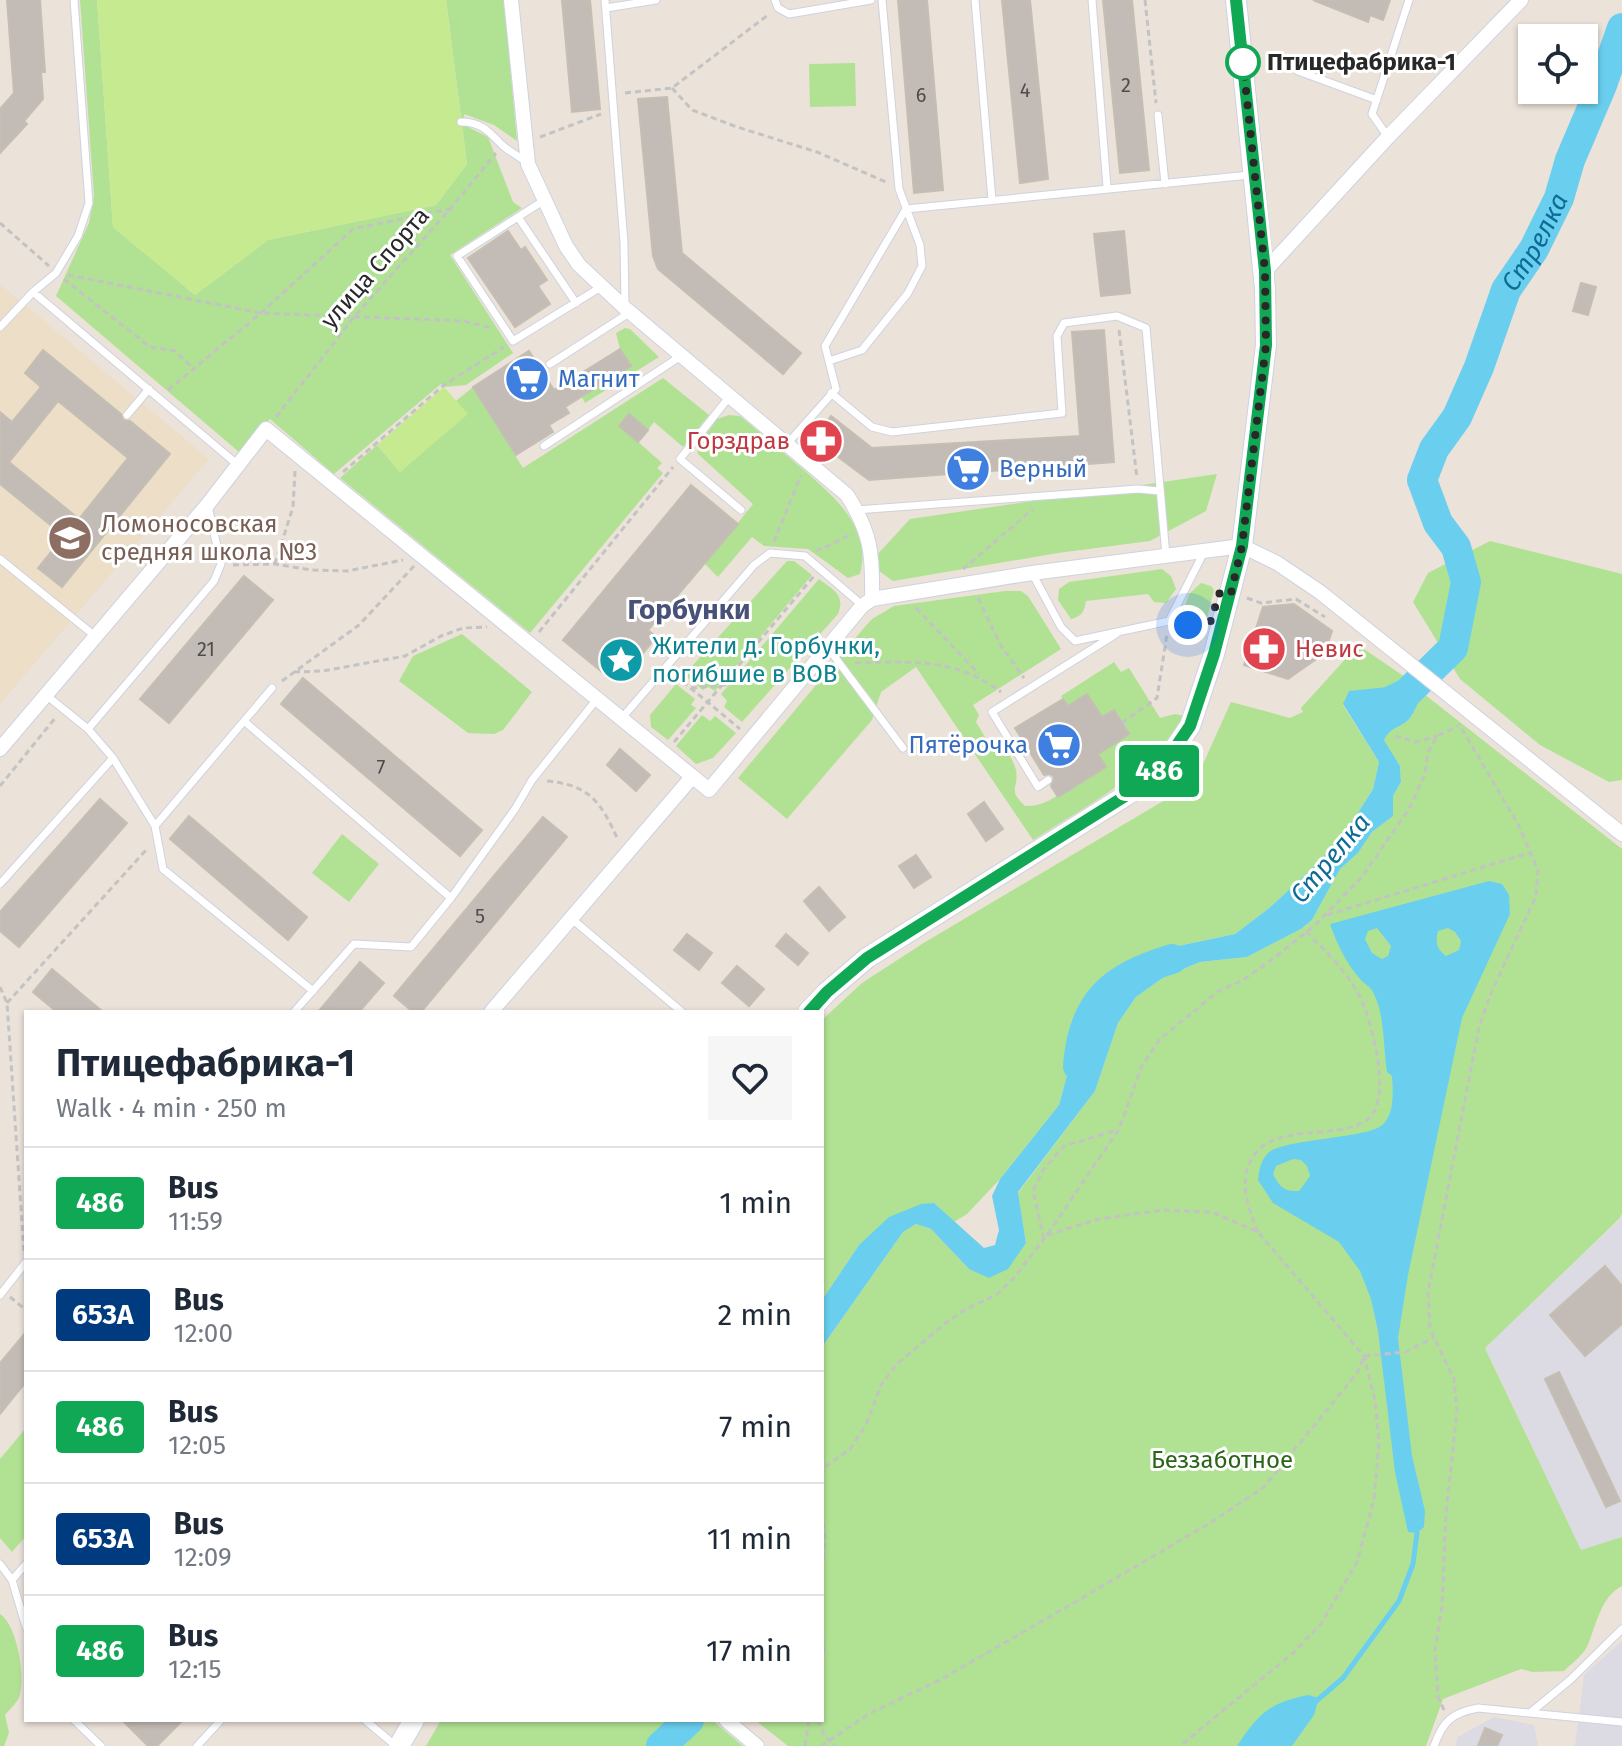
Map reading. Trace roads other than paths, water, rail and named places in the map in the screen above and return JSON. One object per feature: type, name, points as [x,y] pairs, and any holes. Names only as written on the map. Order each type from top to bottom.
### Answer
[{"type":"main road","points":[[810,1010],[867,958],[1105,810],[1160,770],[1190,726],[1214,654],[1242,546],[1266,345],[1265,271],[1236,0]]},
{"type":"main road","points":[[398,1746],[413,1722]]},
{"type":"street","points":[[0,749],[208,504],[266,429],[709,790],[867,602],[873,562],[866,528],[847,495],[627,311],[579,265],[566,246],[528,164],[511,0]]},
{"type":"street","points":[[1265,271],[1388,137],[1521,0]]},
{"type":"street","points":[[867,602],[1032,573],[1242,546],[1277,563],[1320,592],[1622,834]]},
{"type":"street","points":[[493,1010],[692,777]]},
{"type":"street","points":[[728,1722],[757,1746]]},
{"type":"lane","points":[[0,327],[56,273],[78,236],[89,203],[74,0]]},
{"type":"lane","points":[[550,364],[627,311],[605,4],[656,0]]},
{"type":"lane","points":[[777,4],[789,14],[871,0]]},
{"type":"lane","points":[[829,361],[862,350],[908,293],[922,266],[920,245],[899,189],[882,0]]},
{"type":"lane","points":[[975,0],[992,200]]},
{"type":"lane","points":[[1092,0],[1107,187]]},
{"type":"lane","points":[[1388,137],[1372,114],[1409,0]]},
{"type":"lane","points":[[1298,71],[1377,100]]},
{"type":"lane","points":[[1158,115],[1165,184]]},
{"type":"lane","points":[[461,122],[474,122],[491,131],[503,145],[528,164]]},
{"type":"lane","points":[[906,209],[1107,187],[1255,175]]},
{"type":"lane","points":[[543,201],[457,256],[513,341],[601,287]]},
{"type":"lane","points":[[788,443],[836,389],[825,346],[906,209]]},
{"type":"lane","points":[[518,217],[576,303]]},
{"type":"lane","points":[[33,292],[238,465]]},
{"type":"lane","points":[[831,393],[872,427],[892,432],[1062,413],[1057,336],[1064,323],[1117,316],[1146,328],[1166,556]]},
{"type":"lane","points":[[544,446],[681,356]]},
{"type":"lane","points":[[127,415],[149,389]]},
{"type":"lane","points":[[730,396],[680,459],[741,510]]},
{"type":"lane","points":[[856,510],[1138,489],[1159,491]]},
{"type":"lane","points":[[88,729],[214,581],[221,564],[208,504]]},
{"type":"lane","points":[[1075,641],[1169,621],[1205,550]]},
{"type":"lane","points":[[621,719],[754,565],[770,553],[805,556],[867,602]]},
{"type":"lane","points":[[0,559],[96,636]]},
{"type":"lane","points":[[1032,573],[1061,627],[1083,655]]},
{"type":"lane","points":[[1048,780],[1038,787],[992,712],[1120,632]]},
{"type":"lane","points":[[827,647],[903,748]]},
{"type":"lane","points":[[155,826],[272,688]]},
{"type":"lane","points":[[46,695],[88,729],[113,758],[155,826],[163,869],[313,991]]},
{"type":"lane","points":[[296,1010],[354,944],[411,947],[451,898],[532,780],[597,699]]},
{"type":"lane","points":[[244,721],[451,898]]},
{"type":"lane","points":[[0,884],[113,758]]},
{"type":"lane","points":[[572,919],[680,1010]]},
{"type":"lane","points":[[1,1291],[24,1264]]},
{"type":"lane","points":[[0,1564],[12,1580],[24,1620]]},
{"type":"lane","points":[[12,1580],[24,1566]]},
{"type":"lane","points":[[1530,1713],[1570,1680],[1622,1629]]},
{"type":"lane","points":[[1434,1746],[1440,1729],[1458,1712],[1478,1708],[1622,1722]]},
{"type":"lane","points":[[76,1722],[101,1746]]},
{"type":"lane","points":[[197,1746],[219,1722]]},
{"type":"lane","points":[[368,1722],[398,1746]]},
{"type":"water","points":[[1405,677],[1424,694],[1410,718],[1384,740],[1400,766],[1401,782],[1393,796],[1393,816],[1372,832],[1358,853],[1340,869],[1312,920],[1247,957],[1200,962],[1164,977],[1136,997],[1118,1023],[1095,1091],[1018,1192],[1026,1243],[1008,1269],[989,1278],[969,1269],[931,1229],[916,1224],[903,1232],[824,1344],[824,1297],[859,1245],[889,1217],[921,1204],[934,1203],[984,1248],[995,1245],[999,1230],[992,1196],[1000,1179],[1059,1105],[1072,1057],[1092,1012],[1123,981],[1178,946],[1235,934],[1268,909],[1318,863],[1356,816],[1373,789],[1379,762],[1343,704],[1349,691],[1387,687]]},
{"type":"water","points":[[1489,881],[1502,884],[1509,895],[1510,914],[1462,1018],[1408,1275],[1398,1338],[1412,1456],[1425,1511],[1424,1527],[1417,1533],[1408,1532],[1395,1472],[1378,1331],[1371,1299],[1360,1271],[1339,1242],[1273,1203],[1258,1180],[1261,1165],[1269,1152],[1372,1130],[1385,1122],[1391,1109],[1392,1076],[1387,1072],[1377,1001],[1372,990],[1346,960],[1330,924]],"holes":[[[1377,928],[1391,946],[1388,956],[1382,959],[1372,953],[1365,939],[1368,931]],[[1448,928],[1461,941],[1459,950],[1446,956],[1439,948],[1437,939],[1438,931]],[[1293,1159],[1301,1160],[1310,1176],[1299,1191],[1290,1191],[1280,1185],[1273,1174],[1276,1166]]]},
{"type":"water","points":[[1308,1695],[1319,1698],[1314,1715],[1292,1746],[1237,1746],[1266,1711]]},
{"type":"water","points":[[678,1722],[704,1722],[690,1740],[673,1738]]},
{"type":"waterway","name":"Стрелка","points":[[1381,706],[1407,693],[1453,648],[1466,582],[1456,547],[1438,523],[1422,480],[1434,449],[1457,417],[1479,367],[1506,290],[1534,249],[1559,198],[1570,160],[1622,28]]},
{"type":"waterway","name":"Стрелка","points":[[1078,1066],[1086,1024],[1105,994],[1133,974],[1172,959]]},
{"type":"waterway","points":[[1314,1703],[1343,1678],[1399,1601],[1413,1564],[1417,1533]]},
{"type":"waterway","name":"Стрелка","points":[[661,1746],[687,1722]]},
{"type":"place","name":"Птицефабрика-1","points":[[1243,62]]},
{"type":"place","name":"Магнит","points":[[527,379]]},
{"type":"place","name":"Горздрав","points":[[821,441]]},
{"type":"place","name":"Верный","points":[[968,469]]},
{"type":"place","name":"Ломоносовская средняя школа №3","points":[[70,538]]},
{"type":"place","name":"Невис","points":[[1264,649]]},
{"type":"place","name":"Жители д. Горбунки, погибшие в ВОВ","points":[[621,660]]},
{"type":"place","name":"Пятёрочка","points":[[1059,745]]},
{"type":"district","name":"Горбунки","points":[[689,609]]},
{"type":"park label","name":"Беззаботное","points":[[1222,1460]]}]
